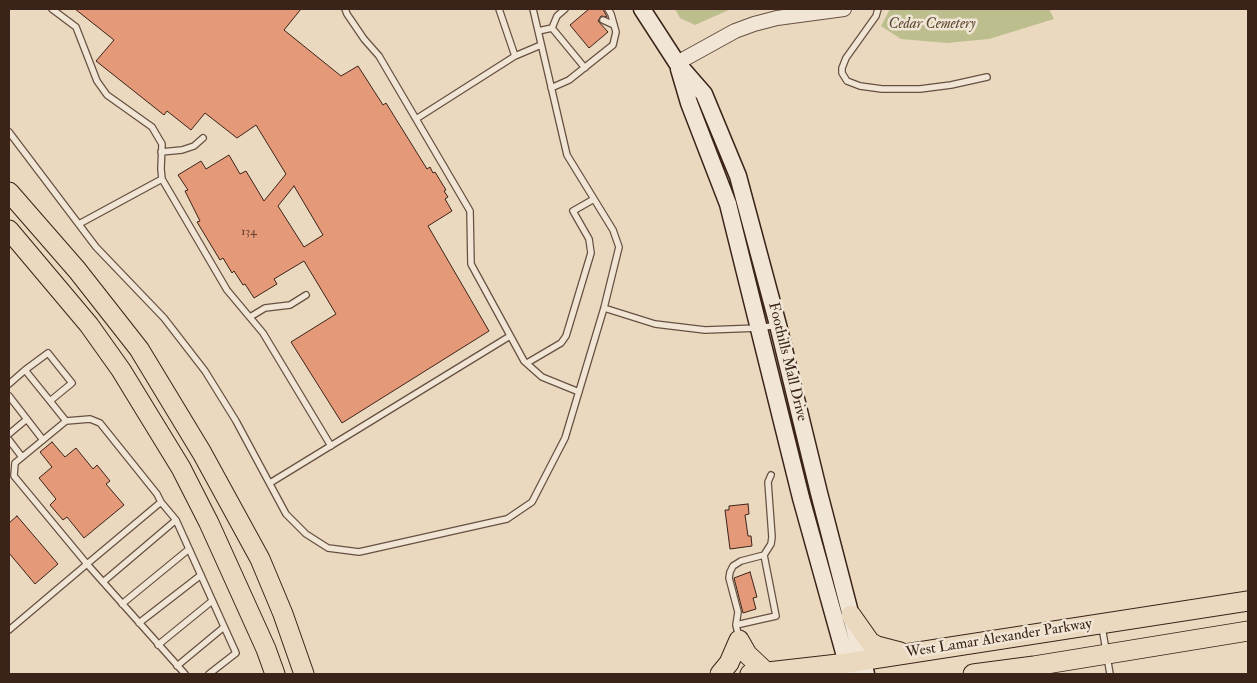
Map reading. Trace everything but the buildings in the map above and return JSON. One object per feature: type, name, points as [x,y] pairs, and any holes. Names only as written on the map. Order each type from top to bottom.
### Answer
[{"type":"highway","points":[[9,192],[77,270],[139,349],[202,453],[260,559],[304,671]]},
{"type":"highway","points":[[9,230],[89,326],[120,370],[181,468],[213,532],[266,649],[275,674]]},
{"type":"highway","name":"West Lamar Alexander Parkway","points":[[758,673],[857,668],[906,654],[1248,601]]},
{"type":"highway","points":[[851,615],[870,642],[877,646],[906,654]]},
{"type":"highway","name":"West Lamar Alexander Parkway","points":[[973,674],[1011,672],[1106,654],[1248,631]]},
{"type":"highway","points":[[738,632],[747,654],[758,673]]},
{"type":"highway","points":[[720,674],[729,663],[738,632]]},
{"type":"main road","name":"Foothills Mall Drive","points":[[642,9],[677,63],[704,94],[732,161],[745,199],[851,615],[857,668]]},
{"type":"main road","name":"Foothills Mall Drive","points":[[677,63],[689,103],[728,204],[801,498],[857,668]]},
{"type":"street","points":[[677,63],[734,31],[754,24],[777,18],[844,9]]},
{"type":"lane","points":[[52,9],[76,27],[98,82],[107,95],[152,127],[162,144],[162,179],[227,290],[263,333],[331,446]]},
{"type":"lane","points":[[345,9],[346,14],[364,39],[379,56],[470,211],[470,264],[510,336],[527,363],[542,376],[579,392]]},
{"type":"lane","points":[[498,9],[514,56]]},
{"type":"lane","points":[[9,132],[96,247],[164,318],[205,371],[236,421],[286,514],[306,534],[328,548],[359,552],[507,519],[532,502],[565,438],[604,308],[619,247],[614,230],[567,155],[533,9]]},
{"type":"lane","points":[[552,28],[557,16],[565,9]]},
{"type":"lane","points":[[551,88],[569,80],[613,45],[616,32],[612,14],[608,9]]},
{"type":"lane","points":[[878,9],[876,16],[846,58],[842,73],[847,81],[860,86],[882,89],[910,89],[951,85],[987,77]]},
{"type":"lane","points":[[605,18],[614,25]]},
{"type":"lane","points":[[538,31],[552,28]]},
{"type":"lane","points":[[552,28],[585,68]]},
{"type":"lane","points":[[416,119],[514,56],[541,45]]},
{"type":"lane","points":[[161,152],[182,150],[194,146],[203,138]]},
{"type":"lane","points":[[79,224],[162,179]]},
{"type":"lane","points":[[527,363],[561,343],[566,336],[591,253],[589,240],[573,211],[594,199]]},
{"type":"lane","points":[[250,317],[265,308],[290,305],[306,295]]},
{"type":"lane","points":[[604,308],[655,324],[706,330],[759,328],[778,325]]},
{"type":"lane","points":[[270,483],[510,336]]},
{"type":"lane","points":[[9,384],[48,353],[72,383],[50,401]]},
{"type":"lane","points":[[25,370],[66,421]]},
{"type":"lane","points":[[9,396],[43,440]]},
{"type":"lane","points":[[9,434],[27,419]]},
{"type":"lane","points":[[185,674],[87,564],[14,476],[15,463],[66,421],[90,419],[100,423],[176,520],[236,653],[209,674]]},
{"type":"lane","points":[[9,440],[22,457]]},
{"type":"lane","points":[[764,555],[776,616],[738,632],[738,612],[729,578],[730,572],[733,566],[741,561],[764,555],[771,544],[768,482],[771,475]]},
{"type":"lane","points":[[9,630],[161,502]]},
{"type":"lane","points":[[103,582],[176,520]]},
{"type":"lane","points":[[122,604],[189,549]]},
{"type":"lane","points":[[139,623],[201,575]]},
{"type":"lane","points":[[158,645],[212,601]]},
{"type":"lane","points":[[1102,624],[1110,674]]},
{"type":"lane","points":[[177,666],[224,627]]},
{"type":"green space","points":[[675,9],[731,9],[695,25],[680,18]]},
{"type":"green space","name":"Cedar Cemetery","points":[[890,9],[1049,9],[1054,19],[989,39],[947,43],[901,39],[881,26]]}]
